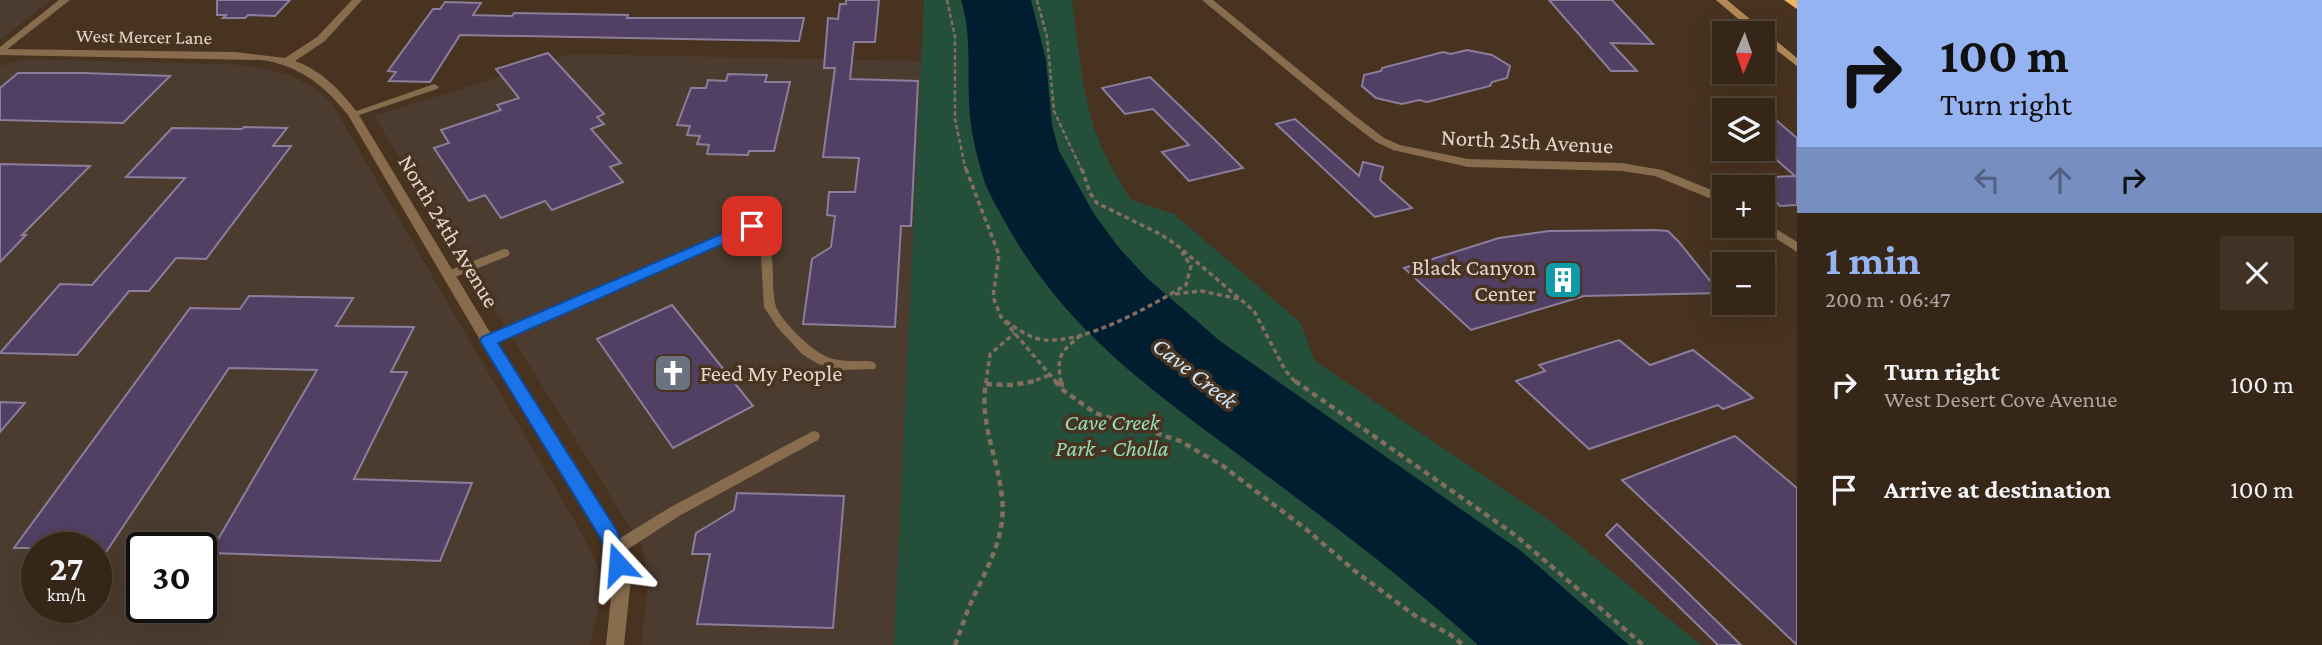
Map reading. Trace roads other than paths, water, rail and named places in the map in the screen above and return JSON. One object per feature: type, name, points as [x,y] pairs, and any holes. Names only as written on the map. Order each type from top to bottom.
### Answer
[{"type":"highway","points":[[1791,0],[1797,5]]},
{"type":"main road","points":[[1721,0],[1746,21]]},
{"type":"main road","points":[[1775,45],[1797,63]]},
{"type":"street","points":[[0,52],[65,0]]},
{"type":"street","points":[[288,62],[321,39],[357,0]]},
{"type":"street","name":"North 25th Avenue","points":[[1207,0],[1350,117],[1380,140],[1396,148],[1468,163],[1622,167],[1658,173],[1712,195]]},
{"type":"street","name":"West Mercer Lane","points":[[0,52],[227,55],[288,62]]},
{"type":"street","name":"North 24th Avenue","points":[[288,62],[311,73],[333,89],[353,114],[488,341],[610,537],[622,578],[615,645]]},
{"type":"street","points":[[488,341],[752,226]]},
{"type":"street","points":[[1775,234],[1797,248]]},
{"type":"lane","points":[[353,114],[433,87]]},
{"type":"lane","points":[[752,226],[766,251],[772,312],[782,325],[805,351],[819,361],[836,365],[870,366]]},
{"type":"lane","points":[[449,275],[504,253]]},
{"type":"lane","points":[[614,550],[674,512],[813,436]]},
{"type":"water","name":"Cave Creek","points":[[961,0],[1031,0],[1046,60],[1052,125],[1059,151],[1094,214],[1120,249],[1147,278],[1220,341],[1521,551],[1629,645],[1478,645],[1369,553],[1153,390],[1091,335],[1036,271],[1012,234],[985,183],[971,124],[967,29]]},
{"type":"place","name":"Black Canyon Center","points":[[1563,280]]},
{"type":"place","name":"Feed My People","points":[[673,373]]},
{"type":"park label","name":"Cave Creek Park - Cholla","points":[[1112,435]]}]
